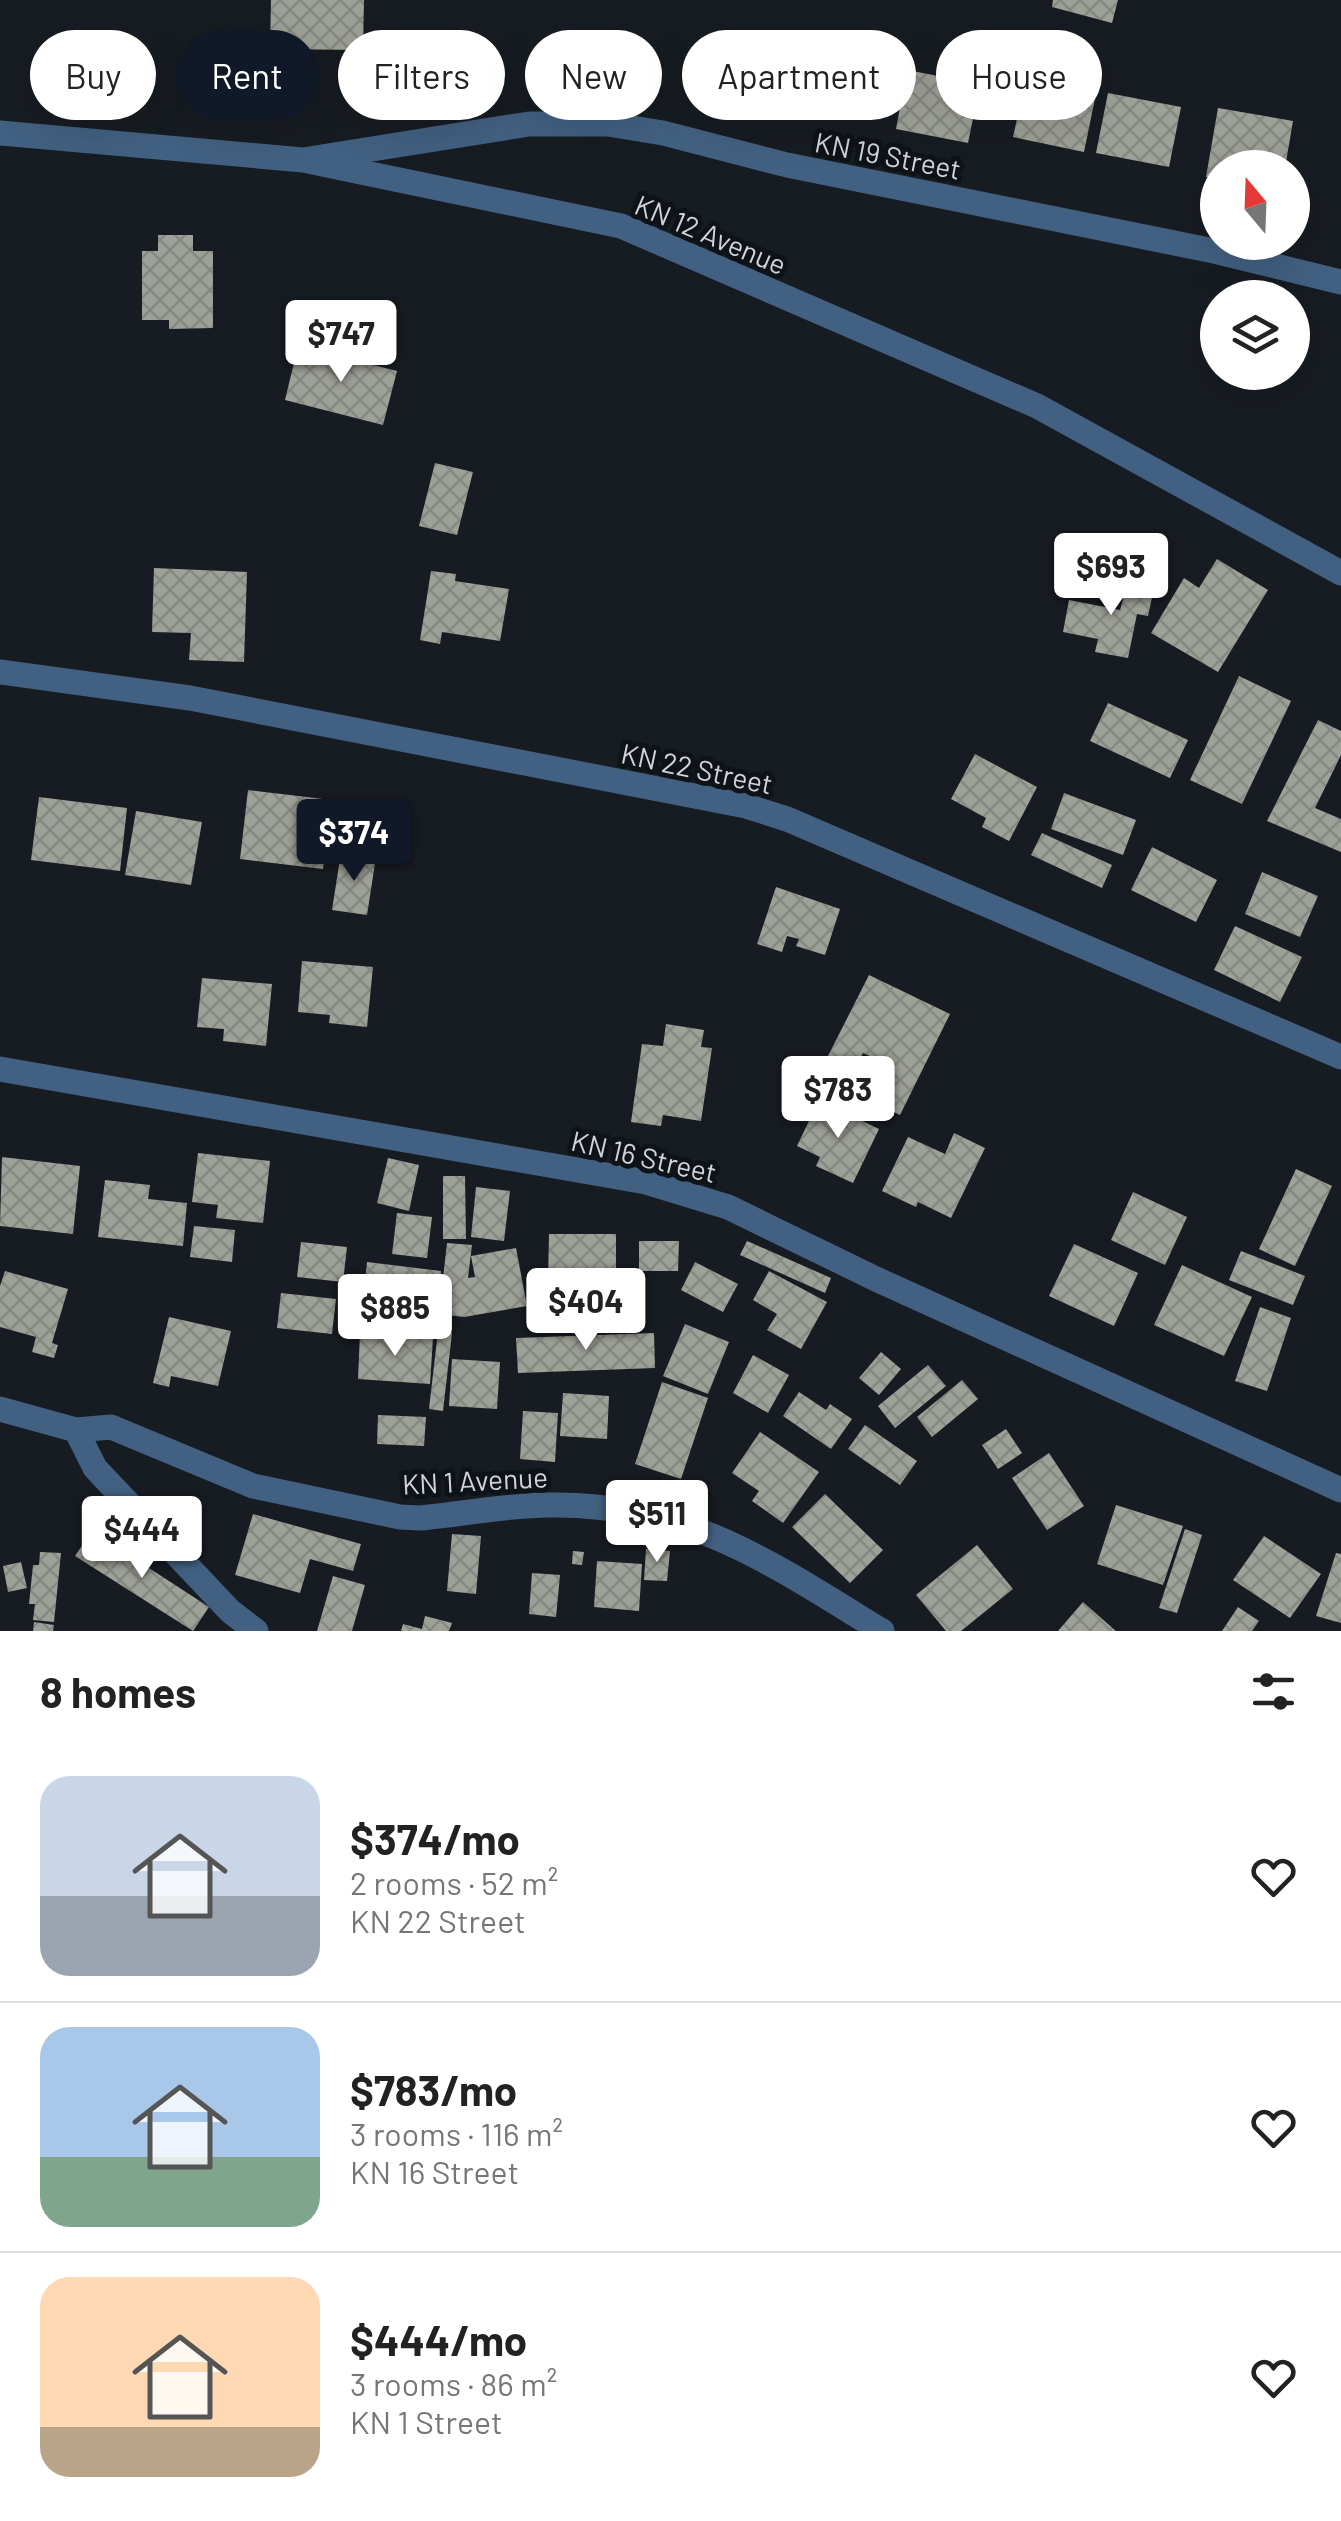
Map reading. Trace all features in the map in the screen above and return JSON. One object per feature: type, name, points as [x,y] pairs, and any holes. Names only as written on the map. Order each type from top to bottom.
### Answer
[{"type":"street","name":"KN 19 Street","points":[[304,160],[528,124],[608,124],[663,133],[787,165],[1214,251],[1341,282]]},
{"type":"street","name":"KN 12 Avenue","points":[[0,132],[304,160],[621,226],[1037,406],[1341,573]]},
{"type":"street","name":"KN 22 Street","points":[[0,672],[190,698],[746,806],[787,819],[1341,1057]]},
{"type":"street","name":"KN 16 Street","points":[[0,1069],[646,1182],[728,1206],[1341,1490]]},
{"type":"street","name":"KN 1 Avenue","points":[[0,1409],[76,1430],[111,1426],[253,1486],[400,1517],[547,1504],[635,1511],[677,1520],[770,1562],[882,1631]]},
{"type":"street","points":[[76,1430],[95,1468],[230,1610],[256,1631]]},
{"type":"building","points":[[271,0],[364,0],[363,30],[338,30],[338,50],[318,50],[318,30],[270,30]]},
{"type":"building","points":[[1053,0],[1118,0],[1112,23],[1052,7]]},
{"type":"building","points":[[916,72],[936,76],[936,120],[973,120],[968,143],[896,129],[898,120],[916,120]]},
{"type":"building","points":[[1108,93],[1181,107],[1169,167],[1096,153]]},
{"type":"building","points":[[1218,108],[1293,121],[1288,150],[1211,150]]},
{"type":"building","points":[[1017,120],[1091,120],[1084,152],[1013,137]]},
{"type":"building","points":[[158,235],[193,235],[193,251],[213,251],[213,328],[169,329],[169,320],[142,320],[142,251],[158,251]]},
{"type":"building","points":[[298,346],[397,371],[383,425],[285,400]]},
{"type":"building","points":[[435,463],[473,472],[457,535],[419,526]]},
{"type":"building","points":[[1217,559],[1268,590],[1218,672],[1151,633],[1184,578],[1199,588]]},
{"type":"building","points":[[154,568],[247,572],[244,662],[189,660],[191,633],[152,632]]},
{"type":"building","points":[[431,571],[456,574],[455,581],[509,589],[500,641],[442,632],[440,644],[420,640]]},
{"type":"building","points":[[1111,579],[1154,588],[1148,616],[1137,614],[1128,658],[1095,652],[1098,639],[1063,632],[1069,600],[1120,610],[1123,599],[1108,596]]},
{"type":"building","points":[[1239,676],[1291,701],[1242,804],[1190,780]]},
{"type":"building","points":[[1108,703],[1188,740],[1170,778],[1090,741]]},
{"type":"building","points":[[1318,720],[1341,731],[1341,755],[1315,808],[1341,819],[1341,852],[1267,821]]},
{"type":"building","points":[[975,754],[1037,787],[1009,841],[982,827],[986,818],[951,799]]},
{"type":"building","points":[[248,790],[332,800],[323,869],[240,859]]},
{"type":"building","points":[[1064,793],[1136,820],[1123,855],[1051,829]]},
{"type":"building","points":[[39,797],[127,808],[120,871],[31,860]]},
{"type":"building","points":[[136,811],[202,822],[191,885],[125,875]]},
{"type":"building","points":[[1042,833],[1112,865],[1102,888],[1031,855]]},
{"type":"building","points":[[1152,847],[1217,880],[1196,922],[1131,890]]},
{"type":"building","points":[[341,852],[376,857],[367,915],[332,910]]},
{"type":"building","points":[[1262,872],[1318,896],[1300,937],[1245,914]]},
{"type":"building","points":[[776,887],[840,909],[825,955],[796,946],[799,939],[787,936],[782,952],[757,944]]},
{"type":"building","points":[[1235,926],[1302,957],[1280,1002],[1214,970]]},
{"type":"building","points":[[302,961],[373,967],[367,1027],[329,1023],[330,1015],[298,1012]]},
{"type":"building","points":[[869,975],[950,1014],[900,1115],[854,1093],[872,1057],[863,1053],[855,1069],[828,1056]]},
{"type":"building","points":[[202,978],[272,984],[266,1046],[223,1041],[224,1029],[197,1027]]},
{"type":"building","points":[[666,1024],[704,1030],[701,1047],[712,1048],[701,1121],[663,1115],[661,1126],[631,1122],[642,1044],[663,1046]]},
{"type":"building","points":[[819,1100],[879,1129],[853,1183],[816,1166],[820,1157],[797,1146]]},
{"type":"building","points":[[954,1133],[985,1148],[951,1218],[882,1191],[908,1137],[945,1154]]},
{"type":"building","points":[[198,1153],[270,1161],[263,1223],[216,1218],[218,1205],[192,1202]]},
{"type":"building","points":[[2,1157],[80,1166],[73,1234],[0,1226]]},
{"type":"building","points":[[388,1158],[419,1165],[409,1211],[377,1203]]},
{"type":"building","points":[[1296,1169],[1332,1186],[1295,1266],[1259,1249]]},
{"type":"building","points":[[443,1176],[465,1176],[466,1239],[443,1239]]},
{"type":"building","points":[[105,1180],[150,1185],[148,1199],[187,1203],[183,1246],[98,1237]]},
{"type":"building","points":[[476,1187],[510,1191],[504,1241],[471,1237]]},
{"type":"building","points":[[1133,1192],[1187,1217],[1165,1265],[1111,1240]]},
{"type":"building","points":[[397,1213],[432,1217],[427,1258],[392,1254]]},
{"type":"building","points":[[194,1226],[235,1230],[232,1262],[190,1257]]},
{"type":"building","points":[[549,1234],[616,1234],[616,1282],[548,1281]]},
{"type":"building","points":[[639,1241],[679,1241],[678,1271],[639,1271]]},
{"type":"building","points":[[747,1241],[831,1278],[825,1293],[740,1255]]},
{"type":"building","points":[[301,1242],[347,1247],[343,1282],[297,1277]]},
{"type":"building","points":[[447,1243],[472,1245],[468,1278],[475,1277],[471,1256],[516,1248],[527,1306],[464,1317],[439,1314]]},
{"type":"building","points":[[1074,1244],[1138,1273],[1114,1326],[1049,1296]]},
{"type":"building","points":[[1241,1251],[1305,1276],[1293,1305],[1229,1280]]},
{"type":"building","points":[[367,1262],[441,1271],[439,1292],[399,1287],[396,1316],[362,1312]]},
{"type":"building","points":[[695,1262],[738,1284],[723,1312],[681,1290]]},
{"type":"building","points":[[1182,1265],[1252,1297],[1224,1356],[1154,1325]]},
{"type":"building","points":[[5,1271],[68,1289],[52,1343],[58,1345],[54,1358],[32,1352],[36,1337],[0,1327],[0,1286]]},
{"type":"building","points":[[769,1271],[827,1302],[801,1349],[767,1330],[777,1314],[753,1300]]},
{"type":"building","points":[[631,1282],[637,1314],[544,1333],[537,1300]]},
{"type":"building","points":[[281,1293],[336,1299],[332,1334],[277,1328]]},
{"type":"building","points":[[1260,1307],[1291,1318],[1267,1391],[1235,1381]]},
{"type":"building","points":[[169,1317],[231,1331],[218,1386],[171,1376],[169,1387],[153,1383]]},
{"type":"building","points":[[685,1324],[729,1342],[708,1394],[663,1376]]},
{"type":"building","points":[[438,1331],[452,1333],[443,1411],[429,1409]]},
{"type":"building","points":[[654,1333],[655,1368],[518,1373],[516,1338]]},
{"type":"building","points":[[360,1334],[433,1338],[430,1384],[358,1379]]},
{"type":"building","points":[[881,1352],[901,1369],[879,1395],[859,1378]]},
{"type":"building","points":[[753,1355],[789,1375],[768,1413],[733,1393]]},
{"type":"building","points":[[452,1359],[500,1362],[497,1409],[449,1406]]},
{"type":"building","points":[[928,1365],[946,1386],[895,1428],[878,1406]]},
{"type":"building","points":[[962,1380],[978,1399],[932,1437],[917,1417]]},
{"type":"building","points":[[662,1382],[708,1398],[681,1479],[635,1464]]},
{"type":"building","points":[[799,1392],[826,1410],[830,1404],[852,1419],[831,1449],[783,1416]]},
{"type":"building","points":[[563,1393],[609,1396],[607,1439],[560,1436]]},
{"type":"building","points":[[523,1411],[558,1413],[555,1462],[520,1459]]},
{"type":"building","points":[[378,1415],[426,1417],[424,1446],[377,1444]]},
{"type":"building","points":[[865,1425],[917,1461],[900,1485],[848,1449]]},
{"type":"building","points":[[1006,1429],[1022,1453],[998,1469],[982,1445]]},
{"type":"building","points":[[760,1432],[819,1472],[783,1523],[752,1501],[759,1491],[732,1473]]},
{"type":"building","points":[[1049,1453],[1084,1506],[1047,1530],[1012,1478]]},
{"type":"building","points":[[825,1494],[883,1550],[850,1583],[792,1527]]},
{"type":"building","points":[[1116,1505],[1183,1526],[1163,1585],[1097,1564]]},
{"type":"building","points":[[253,1514],[361,1544],[353,1571],[310,1559],[300,1593],[235,1575]]},
{"type":"building","points":[[1185,1529],[1202,1535],[1177,1613],[1159,1608]]},
{"type":"building","points":[[92,1531],[209,1607],[193,1631],[75,1556]]},
{"type":"building","points":[[452,1534],[481,1536],[476,1594],[447,1591]]},
{"type":"building","points":[[1264,1536],[1321,1574],[1290,1618],[1233,1580]]},
{"type":"building","points":[[977,1545],[1013,1589],[961,1631],[946,1631],[916,1595]]},
{"type":"building","points":[[646,1549],[670,1551],[667,1581],[644,1580]]},
{"type":"building","points":[[573,1551],[584,1552],[582,1565],[572,1564]]},
{"type":"building","points":[[40,1552],[61,1553],[54,1622],[33,1620],[35,1604],[29,1604],[33,1565],[39,1565]]},
{"type":"building","points":[[1336,1553],[1341,1554],[1341,1623],[1316,1616]]},
{"type":"building","points":[[597,1561],[642,1564],[639,1611],[594,1607]]},
{"type":"building","points":[[21,1562],[27,1588],[8,1592],[3,1566]]},
{"type":"building","points":[[532,1573],[560,1575],[556,1617],[529,1614]]},
{"type":"building","points":[[333,1576],[365,1585],[352,1631],[317,1631]]},
{"type":"building","points":[[1083,1602],[1116,1631],[1058,1631]]},
{"type":"building","points":[[1238,1607],[1259,1621],[1252,1631],[1222,1631]]},
{"type":"building","points":[[425,1616],[452,1623],[449,1631],[401,1631],[403,1624],[422,1629]]},
{"type":"building","points":[[34,1622],[54,1625],[53,1631],[33,1631]]}]
